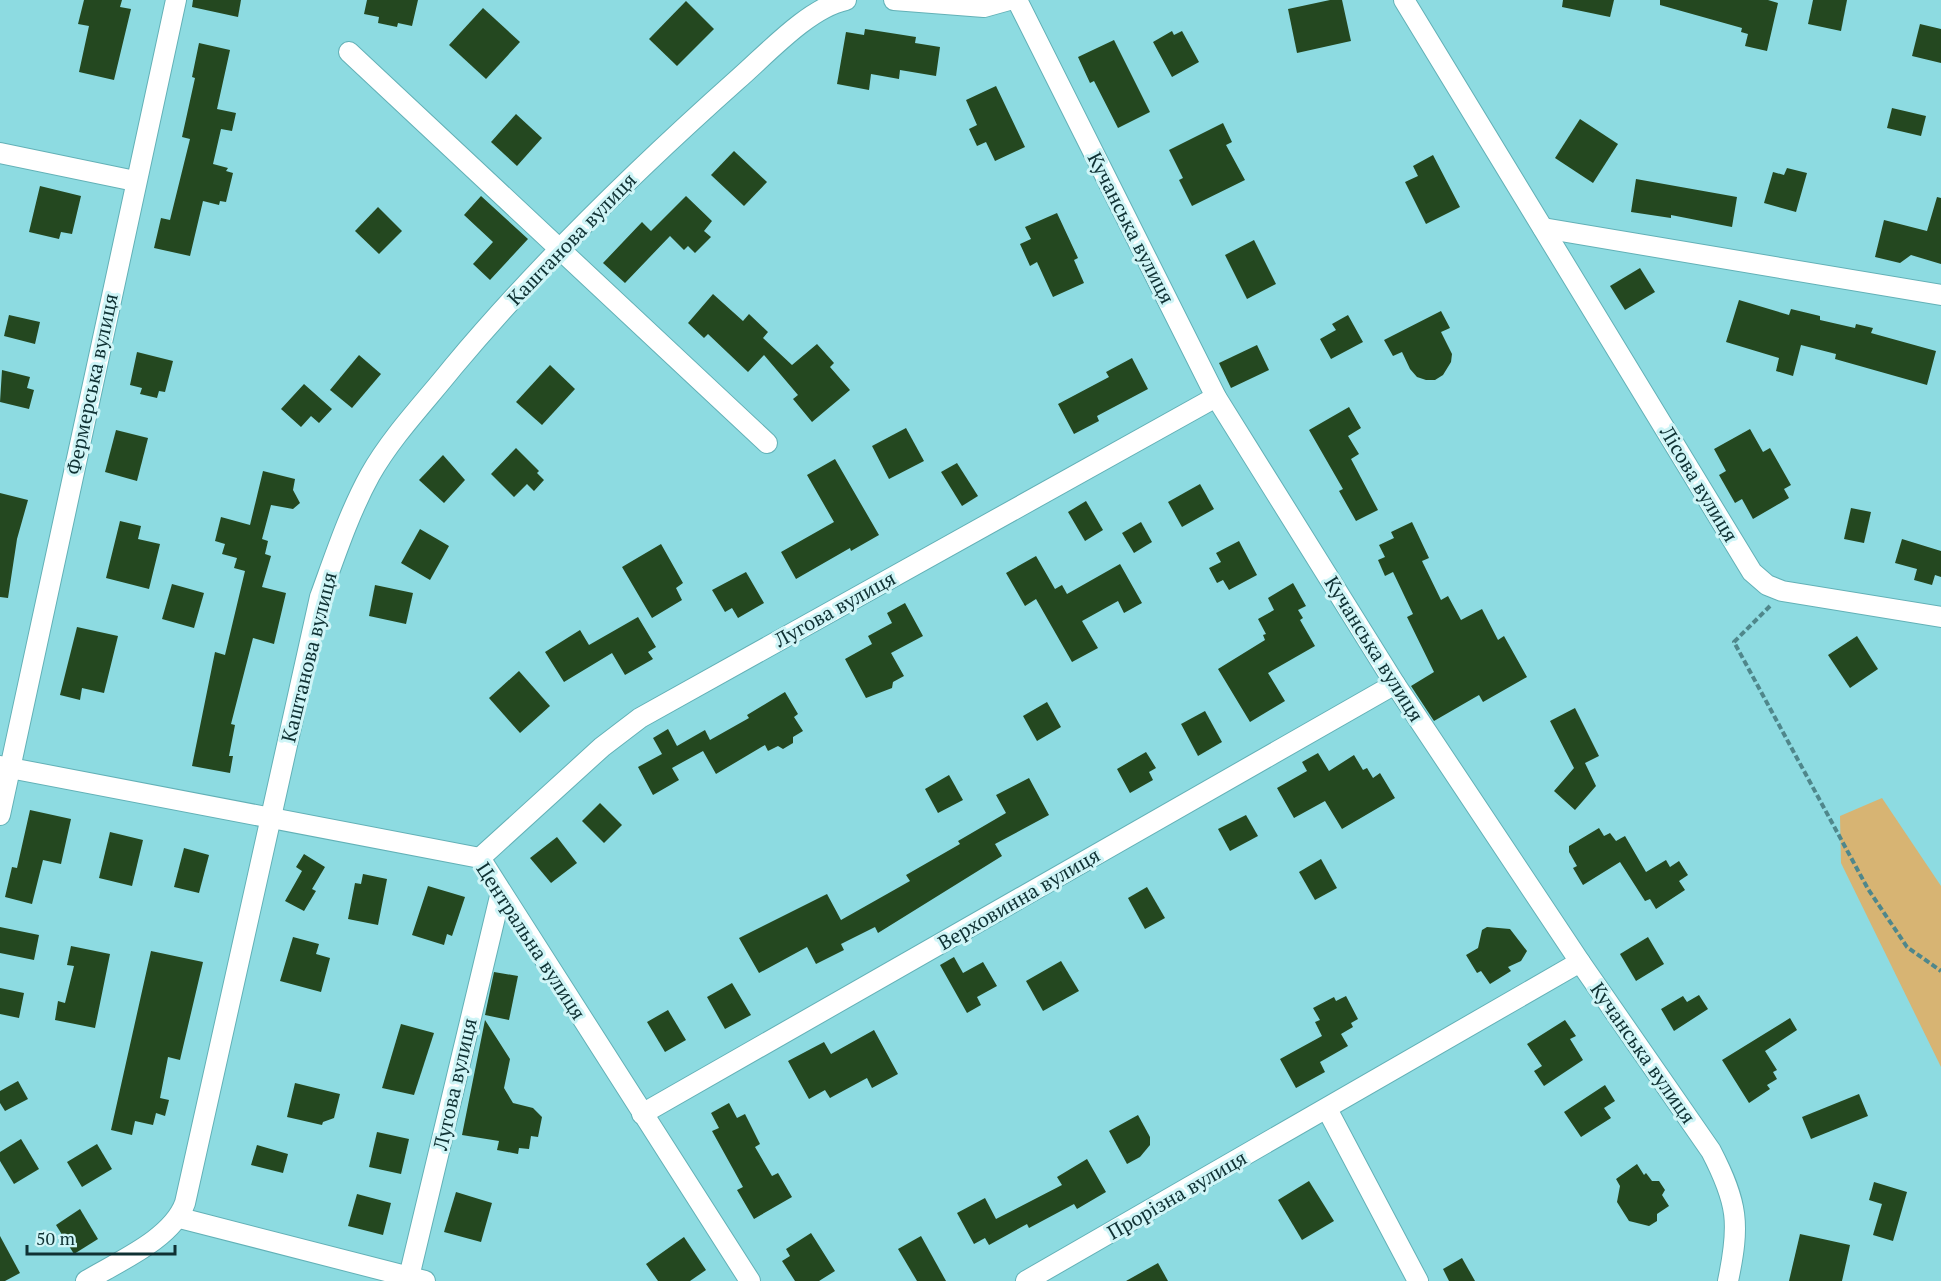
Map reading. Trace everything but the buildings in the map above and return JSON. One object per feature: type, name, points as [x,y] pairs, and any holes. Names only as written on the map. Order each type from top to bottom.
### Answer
[{"type":"street","name":"Фермерська вулиця","points":[[0,815],[5,767],[176,0]]},
{"type":"street","name":"Каштанова вулиця","points":[[180,1218],[320,597],[346,525],[370,474],[436,387],[558,248],[660,148],[797,28],[822,10],[846,0]]},
{"type":"street","points":[[894,0],[984,7],[1009,0]]},
{"type":"street","name":"Кучанська вулиця","points":[[1017,0],[1216,397],[1395,684],[1580,962],[1711,1151],[1725,1179],[1735,1207],[1737,1241],[1728,1281]]},
{"type":"street","name":"Лісова вулиця","points":[[1404,0],[1752,572],[1767,585]]},
{"type":"street","points":[[349,52],[767,443]]},
{"type":"street","points":[[0,153],[135,181]]},
{"type":"street","points":[[1543,228],[1941,296]]},
{"type":"street","name":"Лугова вулиця","points":[[480,858],[602,747],[640,718],[1216,397]]},
{"type":"street","points":[[1767,585],[1782,591],[1941,617]]},
{"type":"street","name":"Верховинна вулиця","points":[[642,1114],[1395,684]]},
{"type":"street","name":"Центральна вулиця","points":[[5,767],[480,858],[750,1281]]},
{"type":"street","name":"Лугова вулиця","points":[[417,1279],[501,892]]},
{"type":"street","name":"Прорізна вулиця","points":[[1026,1281],[1580,962]]},
{"type":"street","points":[[1327,1109],[1418,1281]]},
{"type":"street","points":[[86,1281],[167,1231],[180,1218],[417,1279]]},
{"type":"path","points":[[1767,585],[1772,604],[1734,642],[1868,889],[1907,947],[1941,970]]},
{"type":"shaded area","points":[[1882,798],[1941,886],[1941,1067],[1841,863],[1840,816]]}]
